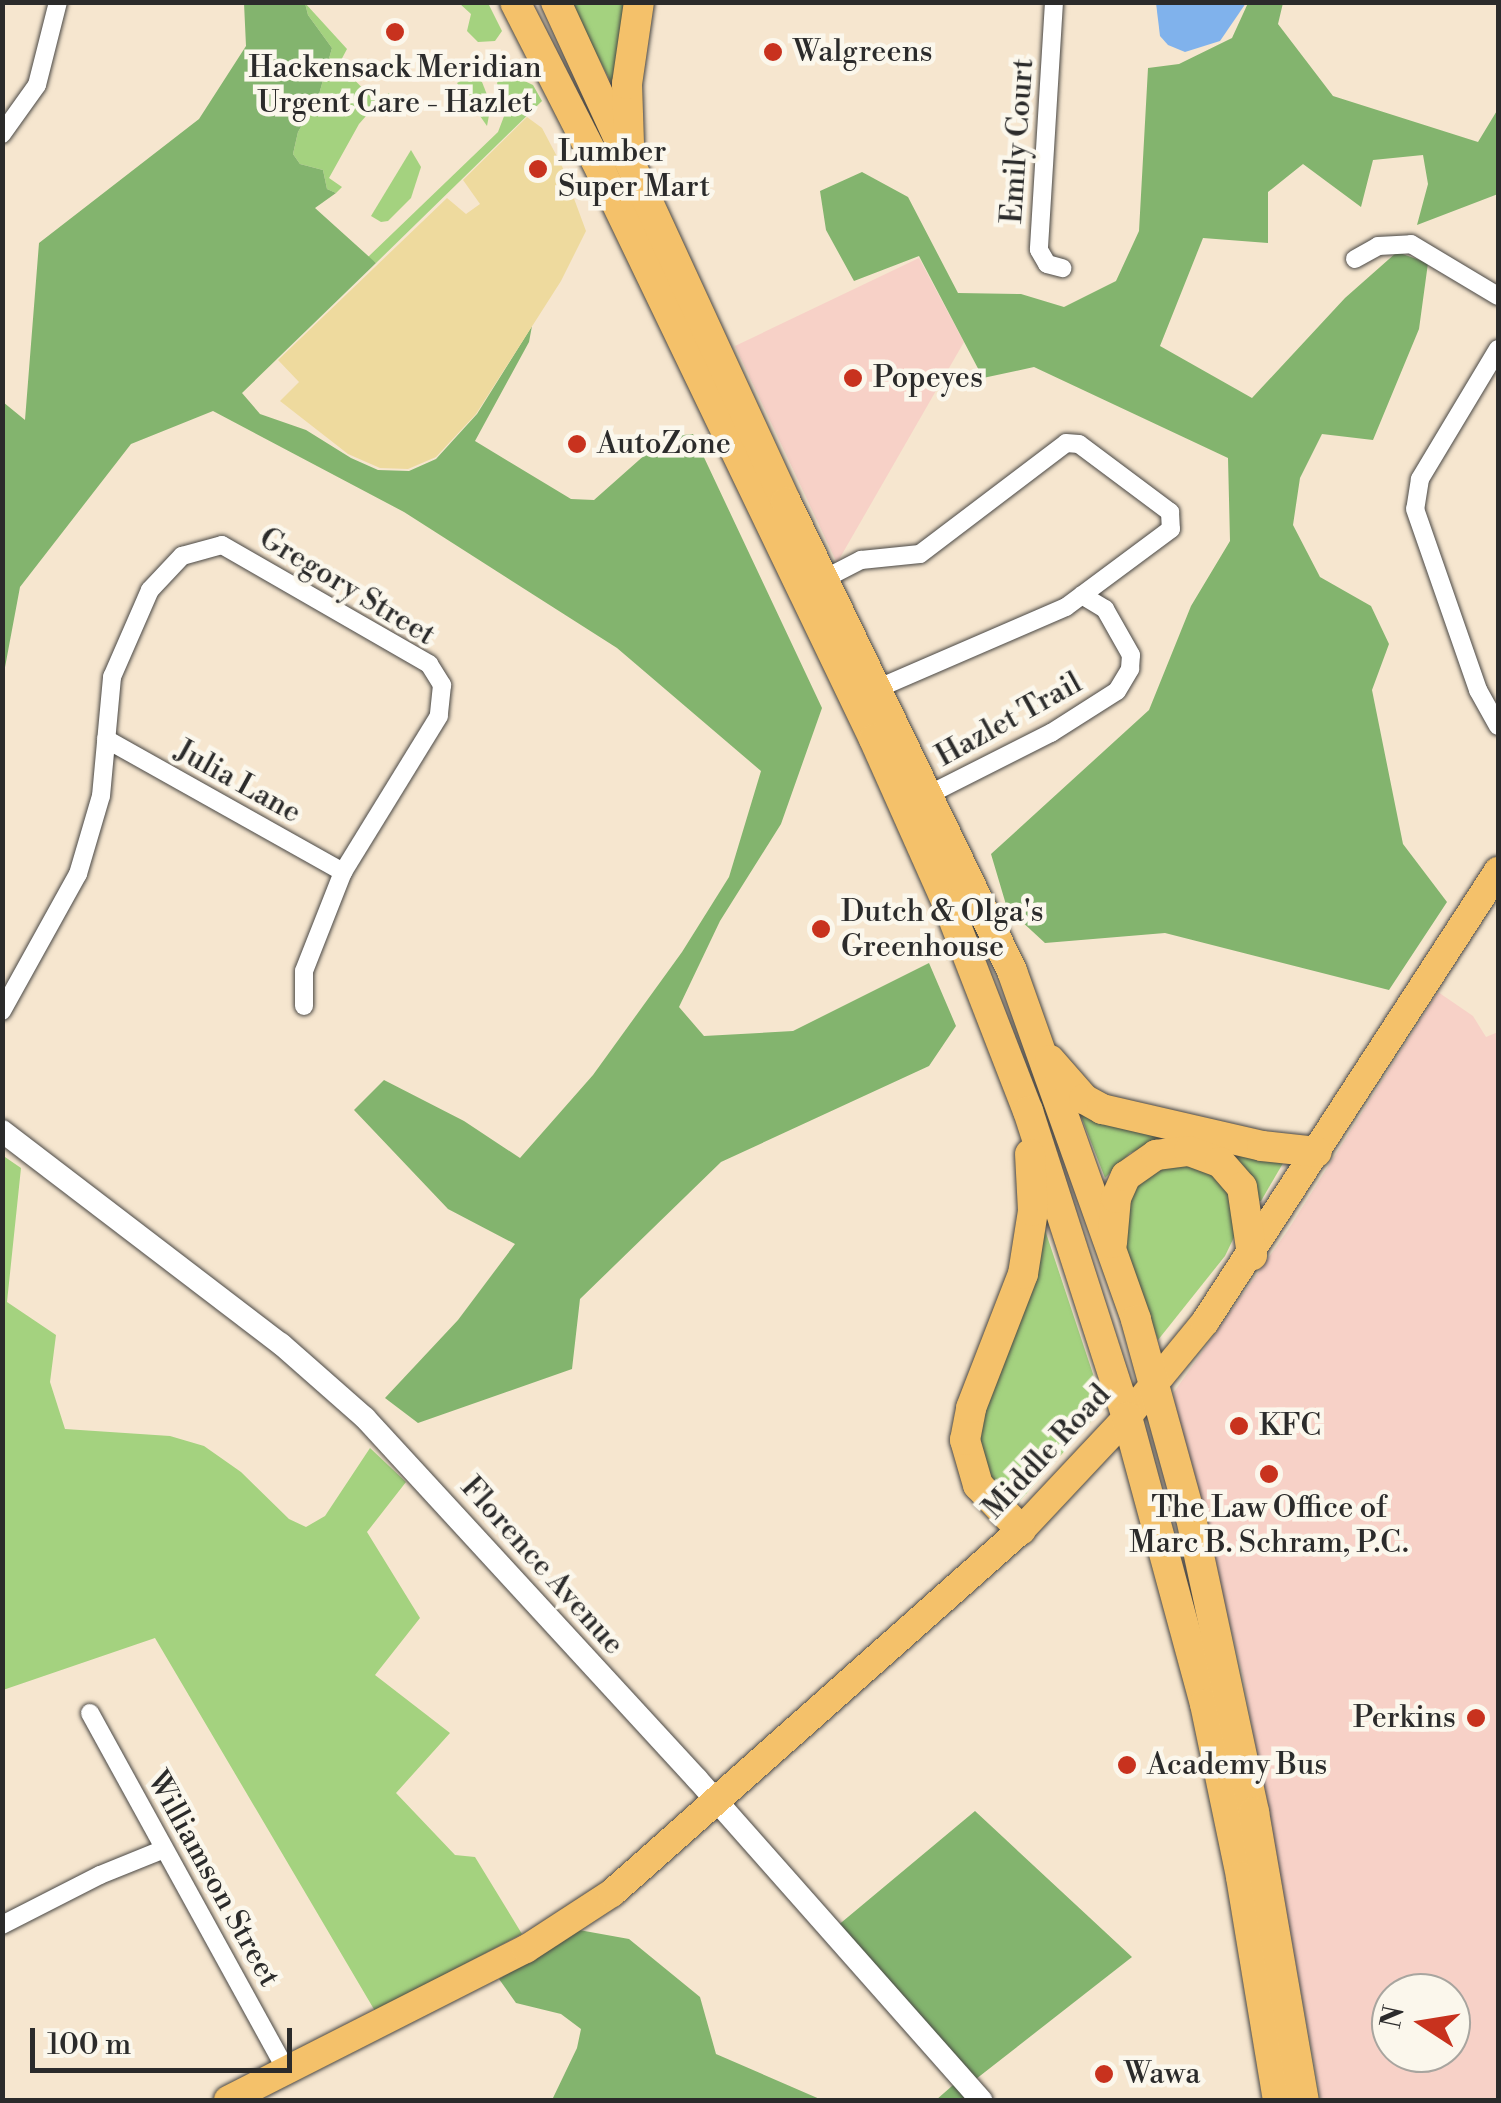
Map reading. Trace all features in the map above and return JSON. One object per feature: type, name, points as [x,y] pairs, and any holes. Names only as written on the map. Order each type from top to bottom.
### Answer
[{"type":"highway","points":[[515,2],[601,171],[874,739],[948,905],[1028,1111],[1127,1417],[1220,1771],[1278,2100]]},
{"type":"highway","points":[[556,2],[824,579],[1012,971],[1155,1380],[1191,1518],[1254,1812],[1304,2100]]},
{"type":"highway","points":[[630,156],[627,84],[638,2]]},
{"type":"highway","points":[[1039,1047],[1084,1099],[1102,1109],[1262,1146],[1317,1152]]},
{"type":"highway","points":[[1021,1530],[978,1485],[965,1440],[970,1408],[1022,1274],[1033,1211],[1028,1111]]},
{"type":"highway","points":[[1110,1256],[1116,1198],[1126,1176],[1140,1164],[1170,1151],[1204,1154],[1232,1173],[1246,1200],[1252,1254]]},
{"type":"main road","name":"Middle Road","points":[[228,2100],[512,1956],[612,1894],[1021,1530],[1127,1417],[1205,1322],[1498,871]]},
{"type":"street","points":[[2,134],[36,85],[58,2]]},
{"type":"street","name":"Emily Court","points":[[1054,2],[1038,250],[1047,264],[1062,268]]},
{"type":"street","points":[[1355,260],[1378,246],[1410,244],[1498,296]]},
{"type":"street","points":[[1498,349],[1420,480],[1416,509],[1478,690],[1498,726]]},
{"type":"street","points":[[824,579],[861,560],[920,554],[1066,443],[1074,442],[1170,512],[1171,528],[1082,596],[1010,634],[879,688]]},
{"type":"street","name":"Gregory Street","points":[[2,1011],[78,874],[101,796],[112,677],[150,590],[182,556],[222,545],[429,664],[442,685],[439,716],[343,872],[304,971],[304,1006]]},
{"type":"street","name":"Hazlet Trail","points":[[928,795],[1051,733],[1117,691],[1130,669],[1131,655],[1105,609],[1082,596]]},
{"type":"street","name":"Julia Lane","points":[[106,740],[343,872]]},
{"type":"street","name":"Florence Avenue","points":[[2,1131],[280,1344],[365,1418],[982,2100]]},
{"type":"street","name":"Williamson Street","points":[[90,1713],[287,2071]]},
{"type":"street","points":[[2,1925],[164,1850]]},
{"type":"shaded area","points":[[919,258],[964,342],[837,563],[735,346]]},
{"type":"shaded area","points":[[1438,992],[1473,1016],[1486,1037],[1498,1032],[1498,2100],[1321,2100],[1242,1672],[1175,1409],[1174,1392],[1288,1230]]},
{"type":"green space","points":[[244,3],[305,3],[308,15],[332,48],[318,98],[298,132],[293,154],[300,164],[323,170],[327,189],[336,193],[315,208],[376,263],[242,393],[260,414],[306,430],[351,458],[378,470],[409,471],[436,459],[477,414],[532,326],[529,342],[475,441],[571,499],[594,500],[665,437],[693,434],[822,708],[781,824],[720,921],[679,1007],[704,1036],[793,1031],[929,963],[956,1026],[929,1066],[721,1162],[580,1299],[572,1369],[418,1423],[385,1398],[458,1320],[515,1244],[448,1209],[354,1110],[384,1080],[464,1121],[520,1158],[593,1075],[682,952],[729,877],[761,771],[617,648],[404,512],[213,411],[131,444],[20,587],[3,678],[3,402],[25,420],[39,243],[199,119],[246,46]]},
{"type":"green space","points":[[305,3],[347,49],[339,64],[377,103],[389,93],[394,100],[385,116],[373,108],[359,124],[329,178],[342,187],[336,193],[327,189],[323,170],[300,164],[293,154],[298,132],[318,98],[332,48],[308,15]]},
{"type":"green space","points":[[459,3],[488,3],[502,31],[495,41],[478,42],[467,31],[471,14]]},
{"type":"green space","points":[[570,3],[630,3],[614,88]]},
{"type":"green space","points":[[1248,3],[1283,3],[1278,24],[1333,96],[1478,142],[1498,109],[1498,194],[1417,225],[1428,184],[1423,155],[1373,160],[1361,207],[1303,164],[1268,192],[1268,243],[1203,238],[1160,346],[1252,398],[1345,298],[1397,252],[1428,263],[1419,329],[1373,440],[1322,434],[1300,478],[1293,525],[1320,577],[1371,606],[1389,644],[1372,690],[1403,844],[1447,902],[1389,990],[1165,933],[1045,943],[1007,908],[991,854],[1149,710],[1191,606],[1230,541],[1228,458],[1034,367],[983,378],[919,256],[854,281],[826,230],[820,191],[862,172],[908,197],[958,293],[1021,294],[1064,307],[1116,281],[1139,231],[1148,68],[1179,64],[1232,38]]},
{"type":"green space","points":[[471,75],[482,82],[491,105],[487,126],[457,83]]},
{"type":"green space","points":[[514,76],[533,85],[542,101],[376,263],[368,257],[498,132],[506,111],[497,83],[500,78]]},
{"type":"green space","points":[[411,150],[421,167],[411,198],[388,221],[381,222],[371,216]]},
{"type":"green space","points":[[1077,1106],[1168,1139],[1130,1153],[1105,1178]]},
{"type":"green space","points":[[1222,1147],[1286,1158],[1261,1201],[1253,1200]]},
{"type":"green space","points":[[2,1155],[21,1168],[7,1302],[56,1335],[50,1382],[65,1429],[170,1436],[204,1446],[241,1472],[289,1519],[306,1527],[325,1516],[370,1448],[406,1482],[367,1532],[420,1618],[375,1675],[450,1733],[396,1793],[455,1855],[475,1857],[522,1934],[375,2011],[155,1638],[3,1690]]},
{"type":"green space","points":[[1190,1159],[1227,1182],[1238,1229],[1225,1256],[1158,1340],[1123,1242],[1121,1202],[1145,1169]]},
{"type":"green space","points":[[1043,1224],[1104,1407],[1017,1504],[987,1482],[975,1416]]},
{"type":"green space","points":[[975,1811],[1132,1957],[976,2079],[990,2100],[936,2100],[960,2079],[830,1932]]},
{"type":"green space","points":[[579,1930],[629,1939],[700,1997],[716,2054],[822,2100],[552,2100],[577,2048],[581,2029],[561,2014],[516,2003],[499,1979]]},
{"type":"sand","points":[[527,117],[542,128],[562,166],[586,231],[561,281],[476,414],[436,457],[408,469],[380,468],[348,454],[280,401],[299,382],[278,360],[447,198],[466,214],[480,204],[463,180]]},
{"type":"water","points":[[1156,2],[1246,3],[1220,41],[1185,52],[1168,45],[1160,36]]},
{"type":"place","name":"Hackensack Meridian Urgent Care - Hazlet","points":[[395,32]]},
{"type":"place","name":"Walgreens","points":[[773,52]]},
{"type":"place","name":"Lumber Super Mart","points":[[538,169]]},
{"type":"place","name":"Popeyes","points":[[853,378]]},
{"type":"place","name":"AutoZone","points":[[577,444]]},
{"type":"place","name":"Dutch & Olga's Greenhouse","points":[[821,929]]},
{"type":"place","name":"KFC","points":[[1239,1426]]},
{"type":"place","name":"The Law Office of Marc B. Schram, P.C.","points":[[1269,1474]]},
{"type":"place","name":"Perkins","points":[[1476,1718]]},
{"type":"place","name":"Academy Bus","points":[[1127,1765]]},
{"type":"place","name":"Wawa","points":[[1104,2074]]}]
